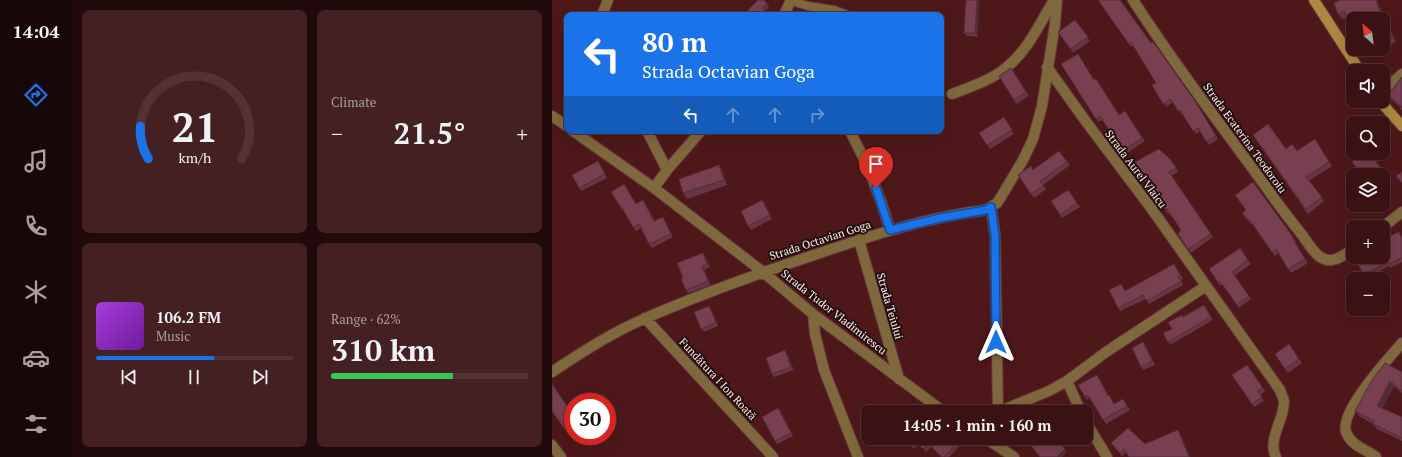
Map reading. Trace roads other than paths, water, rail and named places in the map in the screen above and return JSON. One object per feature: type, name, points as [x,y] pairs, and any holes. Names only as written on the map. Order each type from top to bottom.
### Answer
[{"type":"main road","points":[[1314,0],[1355,64]]},
{"type":"main road","points":[[1386,108],[1402,126]]},
{"type":"street","points":[[603,12],[608,0]]},
{"type":"street","points":[[998,405],[995,235],[991,207],[1001,196],[1023,160],[1033,139],[1042,106],[1055,24],[1056,0]]},
{"type":"street","points":[[952,94],[1007,68],[1026,47],[1056,0]]},
{"type":"street","name":"Strada Ecaterina Teodoroiu","points":[[1133,0],[1194,88],[1314,251],[1321,258],[1330,260],[1336,260],[1346,255]]},
{"type":"street","points":[[786,12],[791,1],[839,12]]},
{"type":"street","name":"Strada Aurel Vlaicu","points":[[1047,67],[1151,208],[1280,390],[1284,401],[1274,440],[1274,452],[1276,457]]},
{"type":"street","points":[[1390,85],[1402,74]]},
{"type":"street","points":[[552,116],[564,124]]},
{"type":"street","name":"Strada Tudor Vladimirescu","points":[[577,134],[654,188],[763,272],[812,314],[935,405]]},
{"type":"street","points":[[649,134],[667,170]]},
{"type":"street","points":[[654,188],[667,170],[698,134]]},
{"type":"street","points":[[851,134],[874,182],[890,230]]},
{"type":"street","name":"Strada Octavian Goga","points":[[552,372],[605,339],[646,318],[763,272],[890,230],[940,218],[986,210],[991,207]]},
{"type":"street","points":[[1390,221],[1402,212]]},
{"type":"street","name":"Strada Teiului","points":[[858,240],[899,378]]},
{"type":"street","points":[[1015,405],[1067,381],[1118,344],[1206,286]]},
{"type":"street","points":[[812,314],[815,334],[824,370],[858,457]]},
{"type":"street","name":"Fundătura I Ion Roată","points":[[646,318],[774,457]]},
{"type":"street","points":[[1376,457],[1354,444],[1346,431],[1346,421],[1353,406],[1370,380],[1402,343]]},
{"type":"street","points":[[1067,381],[1078,405]]},
{"type":"street","points":[[1093,434],[1107,457]]},
{"type":"street","points":[[552,445],[561,457]]},
{"type":"street","points":[[1000,445],[1014,457]]}]
